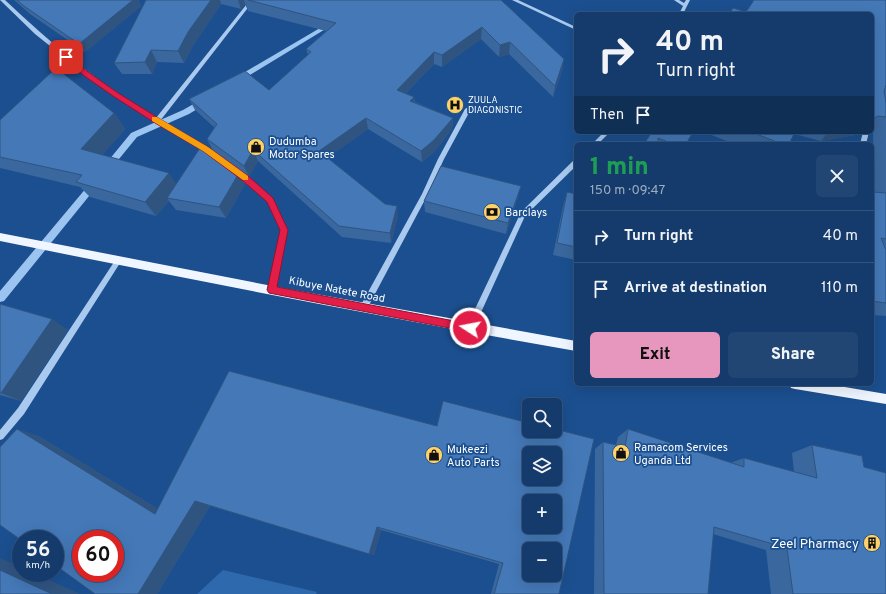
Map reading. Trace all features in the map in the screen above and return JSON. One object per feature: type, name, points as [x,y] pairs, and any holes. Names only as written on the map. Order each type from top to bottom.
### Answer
[{"type":"main road","name":"Kibuye Natete Road","points":[[0,237],[470,328],[574,346]]},
{"type":"main road","points":[[807,386],[886,399]]},
{"type":"street","points":[[2,0],[17,15],[86,74],[157,121],[211,153]]},
{"type":"street","points":[[157,121],[252,0]]},
{"type":"street","points":[[514,0],[574,28]]},
{"type":"street","points":[[676,0],[684,5]]},
{"type":"street","points":[[682,12],[684,5],[688,0]]},
{"type":"street","points":[[364,307],[425,194],[441,159],[468,109]]},
{"type":"street","points":[[597,142],[605,134]]},
{"type":"street","points":[[470,328],[523,214],[574,164]]},
{"type":"street","points":[[228,165],[270,200],[284,230],[272,290]]},
{"type":"street","points":[[0,436],[22,411],[118,261]]},
{"type":"shaded area","points":[[223,570],[317,592],[316,594],[197,594]]},
{"type":"building","points":[[17,0],[133,0],[79,44]]},
{"type":"building","points":[[146,0],[211,0],[188,32],[178,51],[151,50],[145,62],[114,63]]},
{"type":"building","points":[[248,0],[501,0],[564,59],[555,86],[510,42],[500,45],[482,27],[442,55],[434,52],[397,90],[414,97],[410,101],[453,118],[434,140],[421,151],[366,118],[319,151],[385,204],[397,206],[390,233],[339,226],[253,150],[244,166],[207,139],[217,124],[189,99],[245,71],[269,90],[311,52],[306,49],[336,23]]},
{"type":"building","points":[[754,0],[886,0],[886,85],[884,91],[886,117],[877,116],[874,119],[874,12],[746,12]]},
{"type":"building","points":[[733,8],[746,12],[730,12]]},
{"type":"building","points":[[56,68],[114,113],[81,149],[169,173],[145,202],[76,182],[82,175],[0,157],[0,120]]},
{"type":"building","points":[[651,134],[692,134],[687,142],[668,142],[658,138],[658,142],[645,142]]},
{"type":"building","points":[[756,134],[794,134],[790,142],[777,142]]},
{"type":"building","points":[[202,145],[239,173],[219,207],[167,198]]},
{"type":"building","points":[[441,166],[521,186],[508,223],[424,201]]},
{"type":"building","points":[[567,192],[574,194],[574,247],[557,243]]},
{"type":"building","points":[[874,192],[886,193],[886,239],[881,238],[886,250],[886,303],[874,301]]},
{"type":"building","points":[[0,304],[52,319],[1,393],[0,393]]},
{"type":"building","points":[[229,371],[437,426],[443,401],[522,421],[522,438],[562,438],[562,431],[594,439],[562,581],[562,542],[522,542],[522,582],[562,582],[559,594],[494,594],[503,563],[377,527],[369,554],[195,501],[138,594],[95,594],[78,582],[124,582],[124,530],[72,530],[72,577],[64,572],[64,530],[12,530],[12,534],[0,525],[0,447],[17,429],[155,514]]},
{"type":"building","points":[[628,429],[744,467],[744,458],[817,478],[812,445],[862,456],[864,467],[886,473],[886,594],[793,594],[787,548],[714,527],[708,594],[604,594],[603,442],[625,447]]},
{"type":"building","points":[[0,570],[12,576],[12,582],[26,582],[52,594],[0,594]]},
{"type":"waterway","points":[[237,79],[334,22]]},
{"type":"waterway","points":[[107,168],[134,135],[186,112],[204,101]]},
{"type":"waterway","points":[[0,298],[95,183]]},
{"type":"slow traffic","points":[[154,119],[205,149],[245,178]]},
{"type":"place","name":"ZUULA DIAGONISTIC","points":[[455,105]]},
{"type":"place","name":"Dudumba Motor Spares","points":[[256,147]]},
{"type":"place","name":"Barclays","points":[[492,212]]},
{"type":"place","name":"Ramacom Services Uganda Ltd","points":[[621,453]]},
{"type":"place","name":"Mukeezi Auto Parts","points":[[434,455]]},
{"type":"place","name":"Zeel Pharmacy","points":[[872,543]]},
{"type":"route","points":[[66,57],[86,74],[116,94],[157,121],[205,149],[244,178],[270,200],[284,230],[272,290],[470,328]]}]
